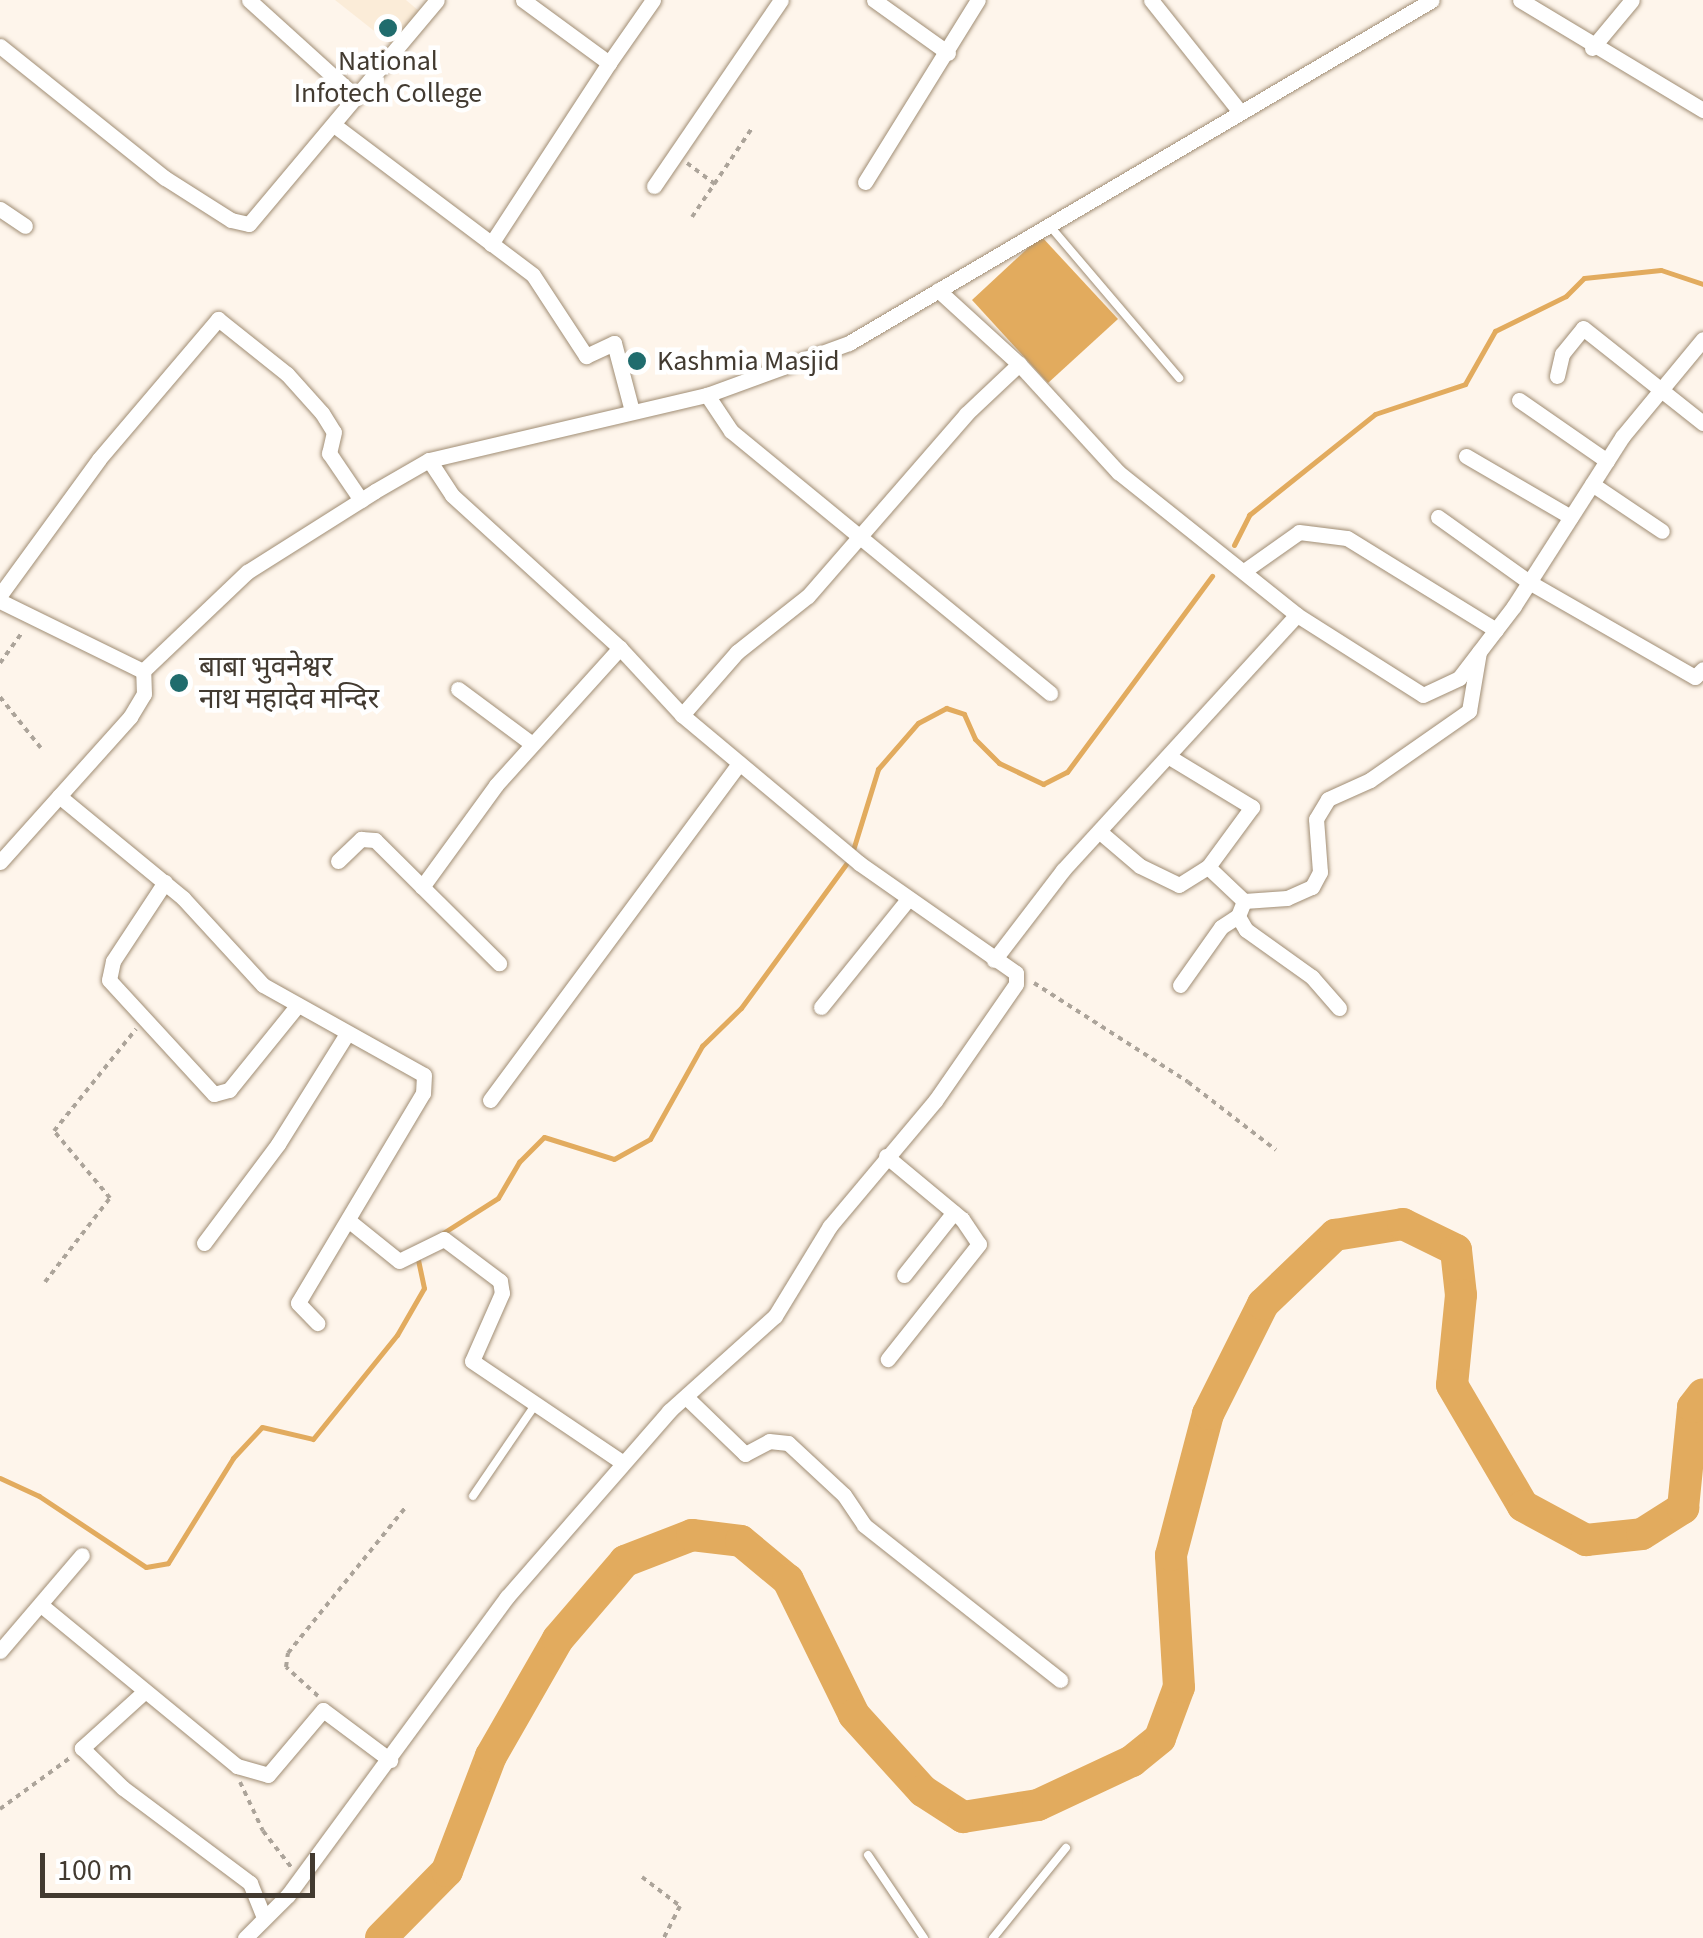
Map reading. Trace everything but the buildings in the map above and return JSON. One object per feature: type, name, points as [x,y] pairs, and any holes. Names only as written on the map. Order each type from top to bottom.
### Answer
[{"type":"street","points":[[249,0],[355,96]]},
{"type":"street","points":[[0,46],[87,119],[231,220],[249,224],[437,0]]},
{"type":"street","points":[[523,0],[609,63]]},
{"type":"street","points":[[491,244],[653,0]]},
{"type":"street","points":[[654,186],[781,0]]},
{"type":"street","points":[[874,0],[948,53]]},
{"type":"street","points":[[865,182],[978,0]]},
{"type":"street","points":[[1151,0],[1240,112]]},
{"type":"street","points":[[0,862],[130,718],[144,694],[143,671],[248,572],[361,500],[429,460],[707,395],[849,344],[1432,0]]},
{"type":"street","points":[[1520,0],[1592,48],[1702,108]]},
{"type":"street","points":[[1592,48],[1632,0]]},
{"type":"street","points":[[334,125],[534,275],[586,356],[614,344],[632,412]]},
{"type":"street","points":[[0,210],[25,226]]},
{"type":"street","points":[[938,290],[1018,364],[1118,472],[1297,615],[1422,695],[1458,678],[1479,652],[1607,461],[1660,388],[1703,339]]},
{"type":"street","points":[[143,671],[0,598],[99,459],[218,319],[287,374],[322,413],[334,432],[329,452],[361,500]]},
{"type":"street","points":[[1557,376],[1562,354],[1583,328],[1703,423]]},
{"type":"street","points":[[682,715],[738,652],[808,596],[1018,364]]},
{"type":"street","points":[[707,395],[731,431],[1050,692]]},
{"type":"street","points":[[1519,400],[1607,461]]},
{"type":"street","points":[[1466,456],[1571,517]]},
{"type":"street","points":[[245,1938],[300,1878],[507,1597],[686,1397],[776,1316],[830,1226],[1012,995],[1016,973],[908,899],[682,715],[620,648],[452,495],[429,460]]},
{"type":"street","points":[[1592,484],[1662,531]]},
{"type":"street","points":[[1438,517],[1529,582],[1695,678],[1703,669]]},
{"type":"street","points":[[1244,571],[1299,532],[1347,538],[1496,630]]},
{"type":"street","points":[[994,960],[1100,832],[1297,615]]},
{"type":"street","points":[[422,887],[532,744],[620,648]]},
{"type":"street","points":[[1180,985],[1210,940],[1241,909],[1287,898],[1312,887],[1320,872],[1316,819],[1328,799],[1370,780],[1469,711],[1479,652]]},
{"type":"street","points":[[458,690],[532,744]]},
{"type":"street","points":[[1100,832],[1179,885],[1208,866],[1252,807],[1171,758]]},
{"type":"street","points":[[490,1100],[739,762]]},
{"type":"street","points":[[59,796],[165,882],[263,984],[346,1035],[424,1075],[427,1084],[298,1303],[317,1323]]},
{"type":"street","points":[[338,861],[368,838],[499,963]]},
{"type":"street","points":[[1208,866],[1241,909],[1339,1008]]},
{"type":"street","points":[[165,882],[108,972],[144,1019],[214,1094],[222,1095],[298,1006]]},
{"type":"street","points":[[821,1007],[908,899]]},
{"type":"street","points":[[204,1243],[278,1144],[346,1035]]},
{"type":"street","points":[[886,1156],[954,1212],[977,1238],[976,1251],[888,1359]]},
{"type":"street","points":[[904,1274],[954,1212]]},
{"type":"street","points":[[348,1220],[399,1261],[444,1240],[500,1281],[502,1293],[472,1361],[533,1408],[624,1463]]},
{"type":"street","points":[[686,1397],[744,1454],[769,1441],[788,1443],[844,1495],[864,1525],[1060,1680]]},
{"type":"street","points":[[0,1651],[82,1556]]},
{"type":"street","points":[[40,1605],[237,1766],[268,1775],[323,1710],[390,1760]]},
{"type":"street","points":[[144,1692],[82,1748],[123,1788],[250,1883],[264,1917]]},
{"type":"lane","points":[[1047,224],[1178,378]]},
{"type":"lane","points":[[473,1496],[533,1408]]},
{"type":"lane","points":[[993,1938],[1066,1848]]},
{"type":"lane","points":[[868,1855],[924,1938]]},
{"type":"path","points":[[692,217],[752,128]]},
{"type":"path","points":[[676,154],[715,184]]},
{"type":"path","points":[[0,663],[35,616]]},
{"type":"path","points":[[0,697],[42,748]]},
{"type":"path","points":[[1016,973],[1188,1082],[1276,1150]]},
{"type":"path","points":[[45,1282],[110,1198],[54,1130],[144,1019]]},
{"type":"path","points":[[323,1710],[286,1667],[288,1653],[406,1507]]},
{"type":"path","points":[[0,1808],[82,1748]]},
{"type":"path","points":[[237,1766],[242,1792],[263,1831],[300,1878]]},
{"type":"path","points":[[642,1876],[680,1906],[664,1938]]},
{"type":"shaded area","name":"National Infotech College","points":[[335,0],[406,0],[419,11],[392,45]]},
{"type":"shaded area","points":[[1041,236],[1118,319],[1048,383],[972,300]]},
{"type":"waterway","points":[[1234,545],[1249,515],[1375,414],[1465,384],[1495,331],[1566,296],[1584,278],[1661,270],[1703,284]]},
{"type":"waterway","points":[[853,850],[878,769],[918,723],[946,708],[964,714],[975,739],[999,763],[1043,784],[1067,772],[1212,576]]},
{"type":"waterway","points":[[443,1233],[498,1198],[519,1162],[544,1137],[614,1159],[650,1139],[702,1046],[741,1008],[846,864]]},
{"type":"waterway","points":[[381,1938],[447,1871],[491,1756],[558,1639],[625,1561],[692,1535],[741,1541],[788,1580],[854,1715],[923,1791],[963,1817],[1038,1805],[1132,1761],[1160,1738],[1179,1687],[1171,1555],[1208,1414],[1263,1304],[1335,1235],[1403,1224],[1456,1250],[1461,1295],[1452,1385],[1523,1506],[1586,1540],[1642,1534],[1683,1508],[1693,1407],[1703,1394]]},
{"type":"waterway","points":[[0,1478],[39,1496],[146,1567],[168,1563],[233,1458],[262,1427],[313,1439],[397,1335],[424,1288],[417,1256]]},
{"type":"place","name":"National Infotech College","points":[[388,28]]},
{"type":"place","name":"Kashmia Masjid","points":[[637,361]]},
{"type":"place","name":"बाबा भुवनेश्वर नाथ महादेव मन्दिर","points":[[179,683]]}]
